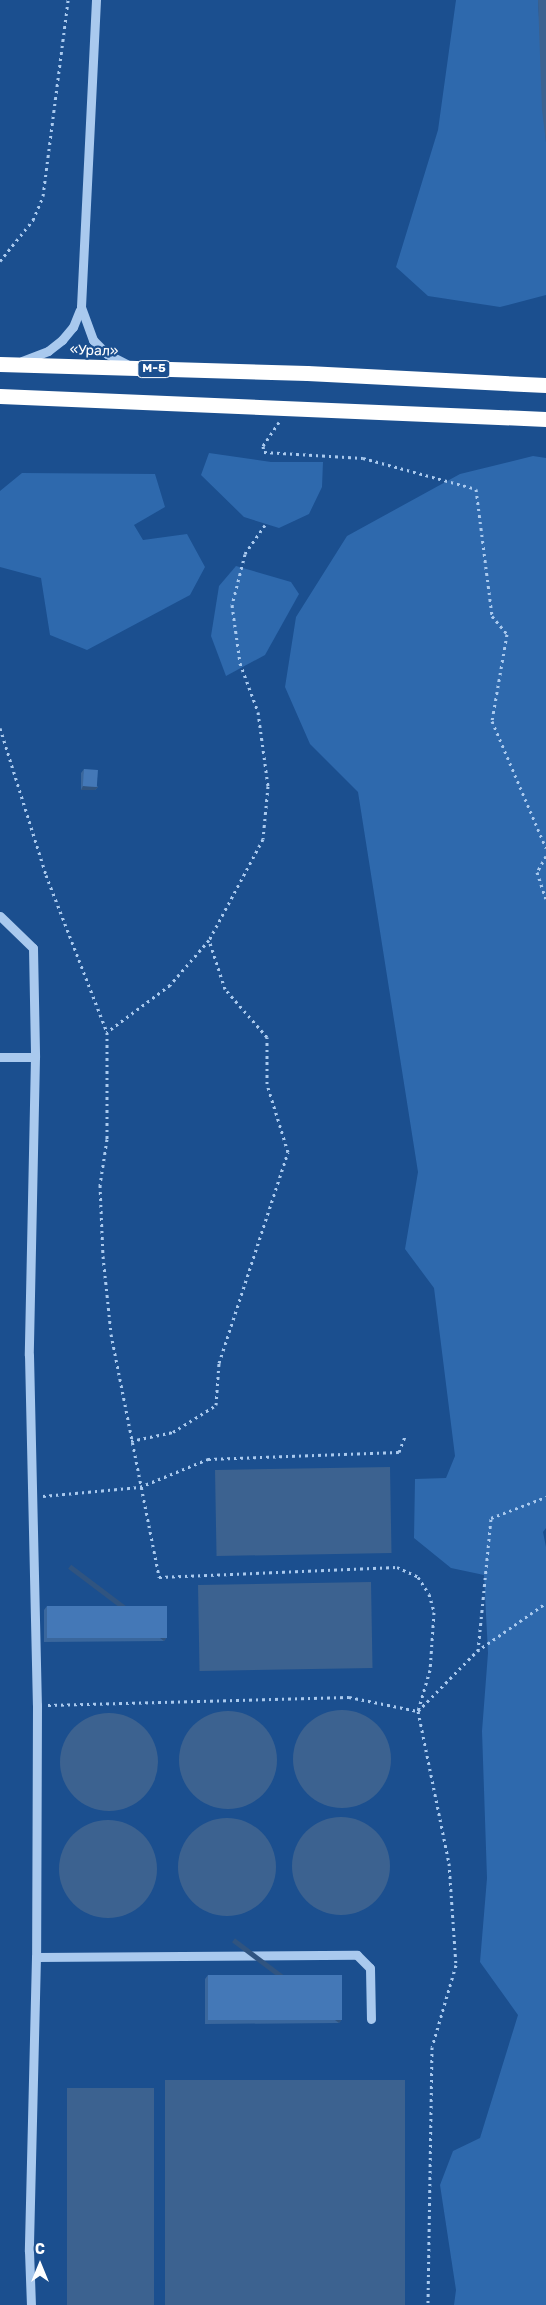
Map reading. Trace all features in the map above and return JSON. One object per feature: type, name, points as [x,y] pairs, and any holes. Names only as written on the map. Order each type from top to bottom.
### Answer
[{"type":"highway","name":"«Урал»","points":[[5,364],[307,373],[546,385]]},
{"type":"highway","points":[[0,396],[546,418]]},
{"type":"lane","points":[[5,364],[56,346],[74,327],[81,307],[96,0]]},
{"type":"lane","points":[[81,307],[89,334],[100,348],[122,362],[145,369]]},
{"type":"lane","points":[[0,916],[33,948],[35,1057],[29,1355],[37,1705],[36,1956],[29,2250],[31,2305]]},
{"type":"lane","points":[[0,1057],[35,1057]]},
{"type":"lane","points":[[36,1956],[357,1955],[370,1968],[371,2019]]},
{"type":"path","points":[[0,261],[33,220],[43,196],[68,0]]},
{"type":"path","points":[[282,418],[263,446],[264,452],[363,458],[476,489],[492,616],[506,634],[492,721],[546,848]]},
{"type":"path","points":[[107,1032],[170,985],[209,940],[263,839],[268,786],[258,712],[240,663],[232,605],[245,554],[265,525]]},
{"type":"path","points":[[0,728],[46,875],[107,1032],[107,1139],[100,1185],[102,1256],[111,1334],[159,1577],[397,1567],[418,1578],[429,1594],[434,1612],[430,1670],[418,1712],[449,1863],[456,1965],[432,2048],[428,2305]]},
{"type":"path","points":[[546,856],[537,872],[546,899]]},
{"type":"path","points":[[131,1441],[172,1432],[216,1405],[218,1363],[288,1152],[267,1084],[267,1037],[225,990],[209,940]]},
{"type":"path","points":[[32,1497],[140,1487],[208,1459],[399,1452],[406,1434]]},
{"type":"path","points":[[478,1651],[491,1518],[546,1497]]},
{"type":"path","points":[[418,1712],[478,1651],[546,1603]]},
{"type":"path","points":[[37,1705],[349,1697],[418,1712]]},
{"type":"shaded area","points":[[456,0],[538,0],[546,142],[546,295],[500,307],[428,296],[396,267],[438,130]]},
{"type":"shaded area","points":[[538,0],[546,0],[546,142],[542,110]]},
{"type":"shaded area","points":[[209,453],[271,462],[323,462],[322,487],[309,514],[279,528],[244,517],[201,475]]},
{"type":"shaded area","points":[[533,456],[546,458],[546,1528],[543,1532],[546,1547],[546,2305],[454,2305],[456,2290],[440,2185],[453,2151],[480,2138],[518,2015],[480,1962],[487,1878],[482,1731],[488,1653],[484,1575],[451,1568],[414,1538],[415,1479],[446,1478],[455,1456],[434,1288],[405,1249],[418,1172],[358,792],[310,744],[285,687],[296,617],[347,536],[460,474]]},
{"type":"shaded area","points":[[22,473],[155,474],[165,507],[134,525],[143,540],[187,534],[205,567],[190,595],[87,650],[50,635],[41,578],[0,567],[0,491]]},
{"type":"shaded area","points":[[236,566],[291,582],[299,594],[265,655],[226,676],[211,636],[219,586]]},
{"type":"shaded area","points":[[390,1467],[392,1553],[217,1556],[215,1470]]},
{"type":"shaded area","points":[[371,1582],[373,1668],[200,1671],[198,1585]]},
{"type":"shaded area","points":[[342,1710],[361,1713],[377,1724],[388,1740],[391,1759],[388,1778],[377,1794],[361,1805],[342,1808],[323,1805],[307,1794],[296,1778],[293,1759],[296,1740],[307,1724],[323,1713]]},
{"type":"shaded area","points":[[228,1711],[247,1714],[263,1725],[274,1741],[277,1760],[274,1779],[263,1795],[247,1806],[228,1809],[209,1806],[193,1795],[182,1779],[179,1760],[182,1741],[193,1725],[209,1714]]},
{"type":"shaded area","points":[[109,1713],[128,1716],[144,1727],[155,1743],[158,1762],[155,1781],[144,1797],[128,1808],[109,1811],[90,1808],[74,1797],[63,1781],[60,1762],[63,1743],[74,1727],[90,1716]]},
{"type":"shaded area","points":[[341,1817],[360,1820],[376,1831],[387,1847],[390,1866],[387,1885],[376,1901],[360,1912],[341,1915],[322,1912],[306,1901],[295,1885],[292,1866],[295,1847],[306,1831],[322,1820]]},
{"type":"shaded area","points":[[217,1818],[237,1818],[246,1821],[262,1832],[273,1848],[276,1857],[276,1877],[273,1886],[262,1902],[246,1913],[237,1916],[217,1916],[200,1908],[186,1894],[178,1877],[178,1857],[186,1840],[200,1826]]},
{"type":"shaded area","points":[[108,1820],[127,1823],[143,1834],[154,1850],[157,1869],[154,1888],[143,1904],[127,1915],[108,1918],[89,1915],[73,1904],[62,1888],[59,1869],[62,1850],[73,1834],[89,1823]]},
{"type":"shaded area","points":[[165,2080],[405,2080],[405,2305],[165,2305]]},
{"type":"shaded area","points":[[67,2088],[154,2088],[154,2305],[67,2305]]},
{"type":"building","points":[[84,769],[98,770],[97,787],[83,786]]},
{"type":"building","points":[[47,1606],[167,1606],[167,1638],[47,1638]]},
{"type":"building","points":[[208,1975],[342,1975],[342,2020],[208,2020]]}]
